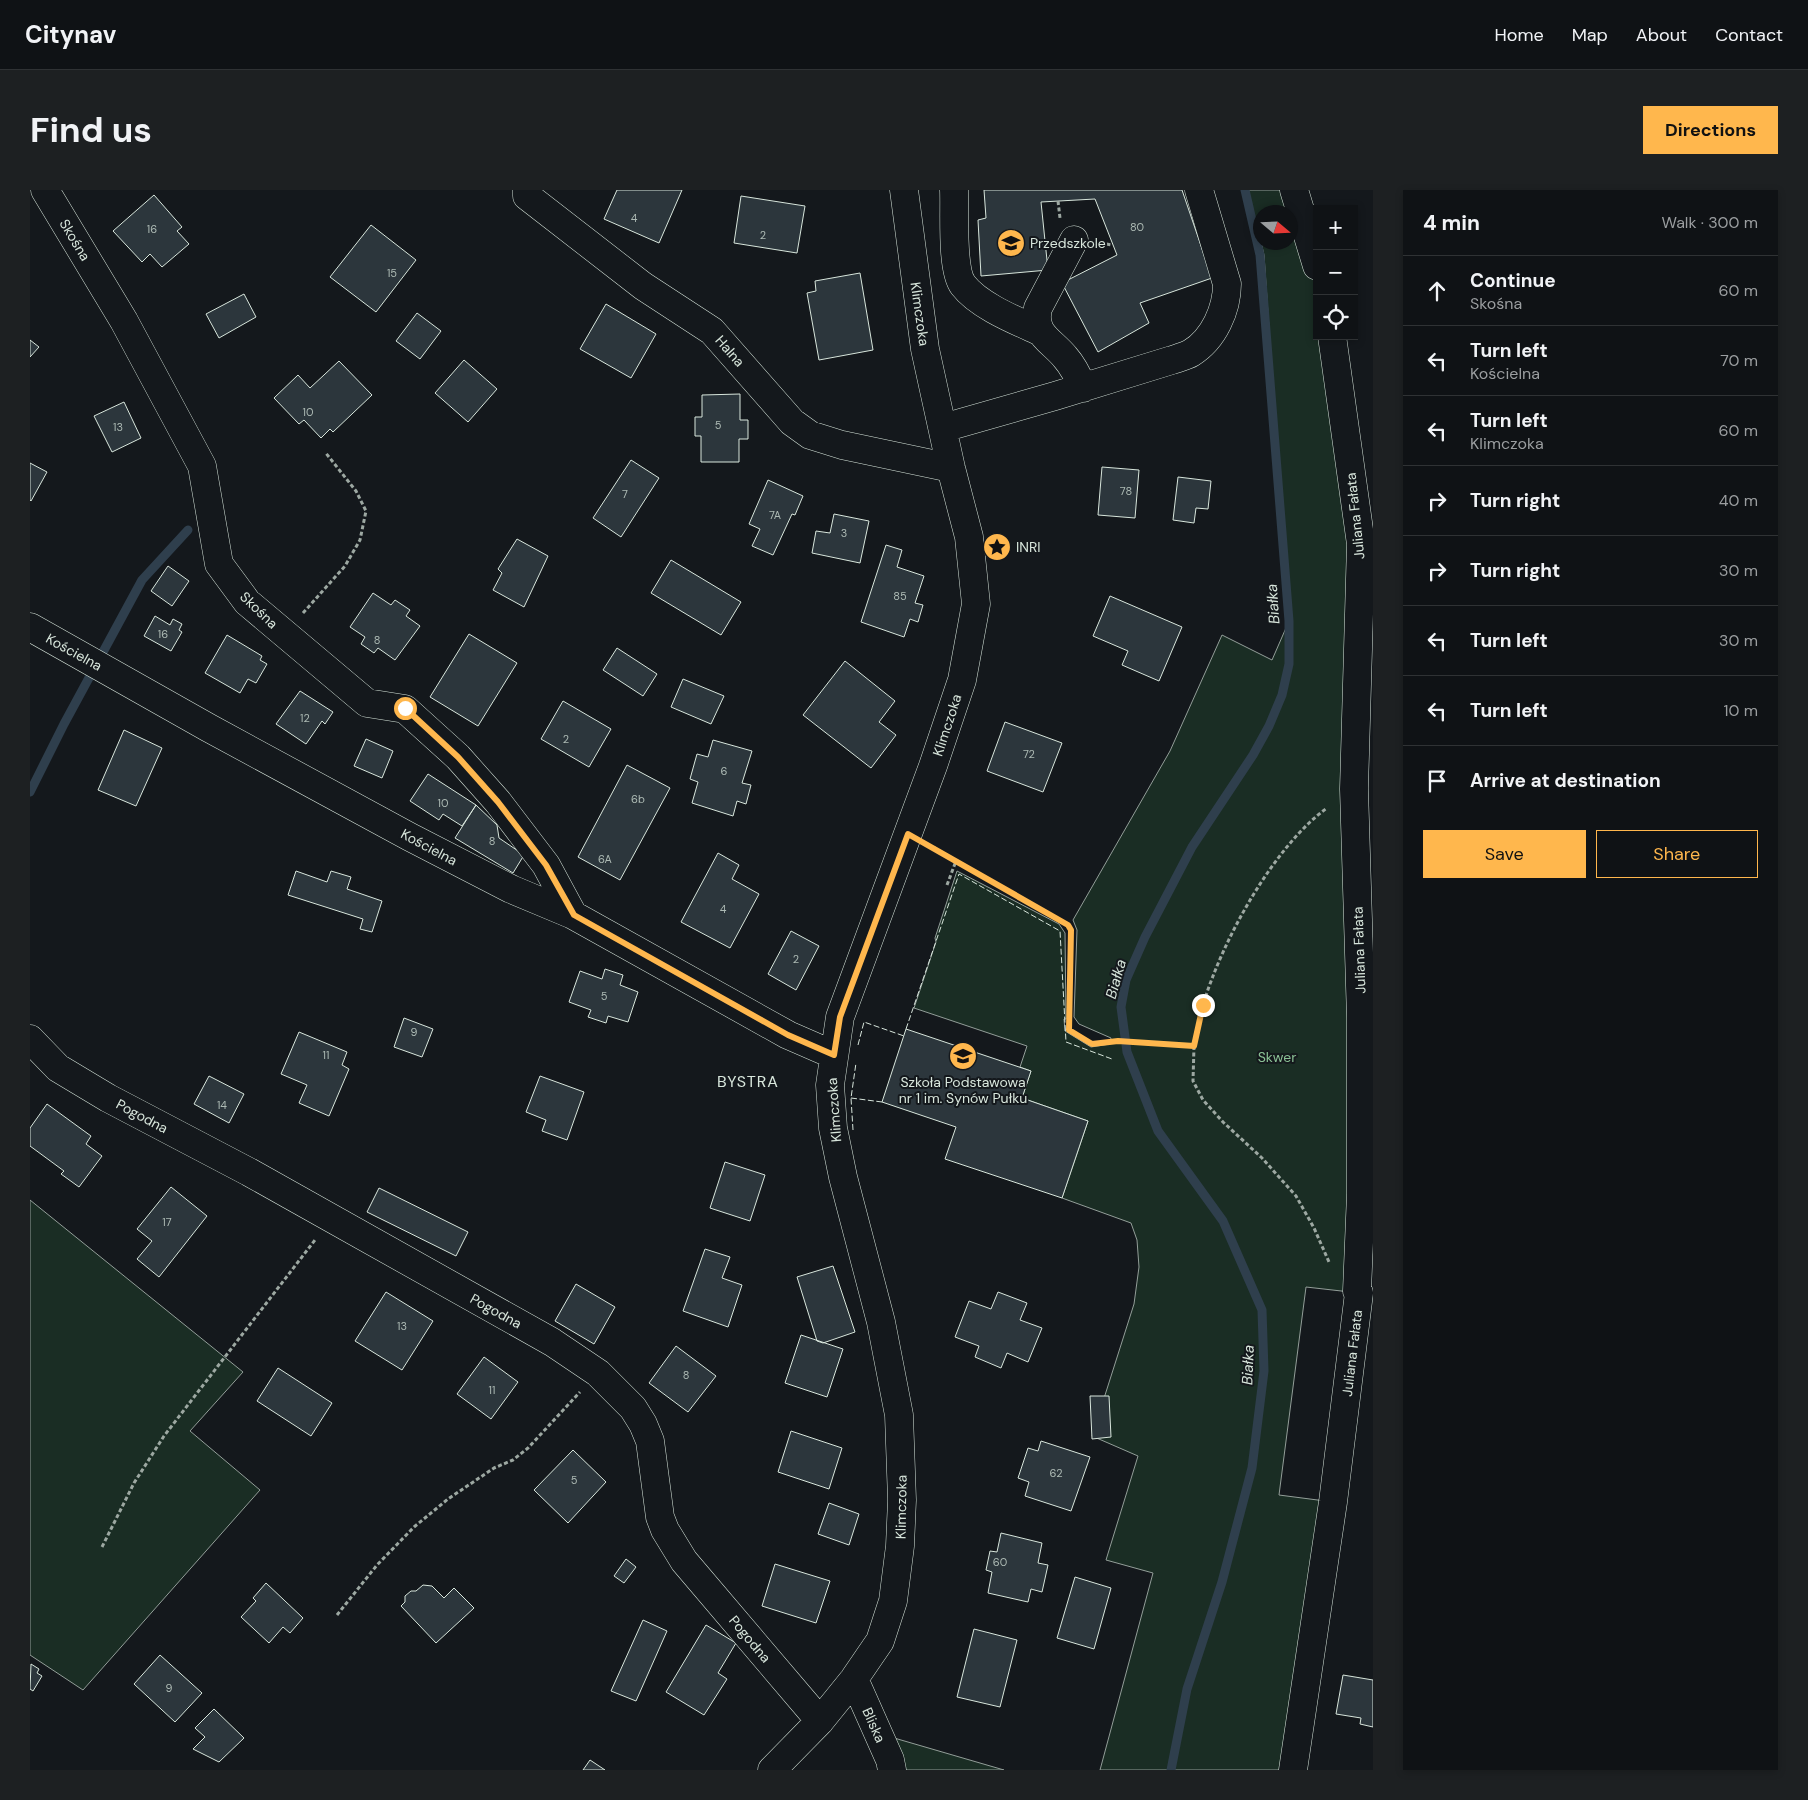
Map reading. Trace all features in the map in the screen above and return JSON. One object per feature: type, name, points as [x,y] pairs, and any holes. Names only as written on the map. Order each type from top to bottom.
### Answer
[{"type":"street","name":"Skośna","points":[[45,190],[124,321],[202,466],[219,564],[246,602],[367,703],[405,708],[458,757],[498,802],[546,865],[574,915]]},
{"type":"street","name":"Halna","points":[[527,190],[527,196],[643,286],[712,331],[792,422],[810,434],[842,445],[951,468]]},
{"type":"street","points":[[954,190],[956,265],[962,284],[985,304],[1041,332],[1072,366],[1083,388]]},
{"type":"street","points":[[943,428],[1083,388],[1191,353],[1204,343],[1220,317],[1227,298],[1227,284],[1199,190]]},
{"type":"street","points":[[1294,190],[1313,253]]},
{"type":"street","name":"Klimczoka","points":[[772,1770],[820,1721],[854,1679],[880,1641],[893,1601],[900,1546],[902,1491],[898,1406],[881,1322],[843,1177],[833,1128],[830,1085],[840,1017],[933,766],[962,680],[976,604],[969,537],[951,468],[925,349],[911,192]]},
{"type":"street","points":[[1041,332],[1036,317],[1038,308],[1074,240]]},
{"type":"street","name":"Juliana Fałata","points":[[1293,1770],[1333,1502],[1360,1293],[1356,1290],[1361,1194],[1361,1018],[1354,789],[1367,540],[1333,340]]},
{"type":"street","name":"Kościelna","points":[[30,627],[410,837],[511,889],[574,915],[788,1035],[834,1055]]},
{"type":"street","name":"Pogodna","points":[[30,1039],[58,1068],[108,1098],[249,1172],[552,1342],[598,1373],[633,1408],[643,1424],[650,1441],[660,1517],[665,1530],[684,1560],[820,1721]]},
{"type":"street","name":"Bliska","points":[[854,1679],[890,1760],[892,1770]]},
{"type":"path","points":[[285,635],[344,566],[360,540],[366,511],[356,491],[325,452]]},
{"type":"path","points":[[1354,789],[1314,818],[1269,869],[1241,917],[1220,961],[1203,1005],[1194,1046],[1193,1081],[1204,1100],[1223,1122],[1262,1158],[1296,1196],[1314,1228],[1332,1269],[1339,1278],[1356,1290]]},
{"type":"path","points":[[908,834],[1068,925],[1071,930],[1069,1030],[1092,1044],[1118,1041],[1194,1046]]},
{"type":"path","points":[[947,885],[956,861]]},
{"type":"path","points":[[102,1547],[134,1483],[164,1436],[331,1219]]},
{"type":"path","points":[[337,1614],[377,1565],[414,1527],[448,1498],[494,1468],[513,1460],[528,1448],[598,1373]]},
{"type":"green space","name":"Skwer","points":[[1248,190],[1294,190],[1313,253],[1313,340],[1333,340],[1361,544],[1359,1293],[1306,1287],[1279,1495],[1333,1502],[1293,1770],[1100,1770],[1153,1573],[1106,1560],[1138,1456],[1092,1436],[1134,1304],[1139,1267],[1137,1240],[1131,1223],[1062,1198],[1088,1121],[1022,1098],[1031,1071],[1020,1067],[1027,1046],[914,1008],[957,871],[1059,924],[1065,933],[1065,1031],[1091,1047],[1110,1044],[1111,1038],[1079,1024],[1074,1017],[1077,930],[1073,920],[1170,751],[1222,635],[1272,660],[1289,621],[1263,250],[1298,250],[1298,205],[1253,205],[1253,212]]},
{"type":"green space","points":[[30,1200],[243,1372],[190,1431],[260,1490],[83,1690],[30,1655]]},
{"type":"green space","points":[[877,1733],[1004,1770],[892,1770]]},
{"type":"building","points":[[617,190],[682,190],[659,243],[604,219]]},
{"type":"building","points":[[984,190],[1182,190],[1212,278],[1140,303],[1149,323],[1098,352],[1062,283],[1117,255],[1095,199],[1041,202],[1048,270],[981,276],[978,220],[986,218]]},
{"type":"building","points":[[154,195],[182,227],[177,231],[189,244],[162,267],[150,254],[142,262],[113,231]]},
{"type":"building","points":[[741,196],[805,206],[797,253],[734,243]]},
{"type":"building","points":[[371,225],[416,260],[376,312],[330,277]]},
{"type":"building","points":[[860,273],[873,350],[819,360],[807,293],[816,291],[815,281]]},
{"type":"building","points":[[244,294],[256,317],[219,338],[206,314]]},
{"type":"building","points":[[606,304],[656,334],[631,378],[580,349]]},
{"type":"building","points":[[417,313],[441,331],[420,359],[396,341]]},
{"type":"building","points":[[30,340],[39,347],[30,357]]},
{"type":"building","points":[[464,360],[497,389],[468,422],[435,393]]},
{"type":"building","points":[[339,361],[372,395],[333,432],[330,429],[321,438],[304,420],[299,424],[274,398],[298,375],[310,388]]},
{"type":"building","points":[[740,394],[740,420],[748,420],[748,439],[739,439],[739,462],[701,462],[701,436],[695,436],[695,417],[702,417],[702,395]]},
{"type":"building","points":[[124,402],[141,438],[112,452],[94,416]]},
{"type":"building","points":[[631,460],[659,478],[621,537],[593,518]]},
{"type":"building","points":[[30,463],[47,472],[31,501],[30,500]]},
{"type":"building","points":[[1102,467],[1139,470],[1135,518],[1098,515]]},
{"type":"building","points":[[1178,477],[1211,481],[1208,509],[1196,508],[1194,523],[1173,520]]},
{"type":"building","points":[[768,480],[803,496],[795,515],[792,514],[773,555],[752,546],[760,529],[749,524]]},
{"type":"building","points":[[834,514],[869,521],[860,563],[812,553],[816,531],[830,533]]},
{"type":"building","points":[[517,539],[548,556],[524,607],[493,590],[502,573],[498,569]]},
{"type":"building","points":[[886,545],[902,550],[897,567],[924,576],[915,603],[923,605],[918,622],[910,619],[904,637],[861,622]]},
{"type":"building","points":[[671,560],[741,602],[721,635],[651,593]]},
{"type":"building","points":[[168,566],[189,581],[172,606],[151,591]]},
{"type":"building","points":[[373,593],[391,605],[395,600],[410,610],[406,616],[420,626],[395,660],[378,648],[374,653],[361,644],[365,637],[350,627]]},
{"type":"building","points":[[1110,596],[1182,627],[1159,681],[1122,665],[1128,651],[1093,636]]},
{"type":"building","points":[[155,616],[170,625],[173,619],[182,624],[179,630],[182,632],[171,651],[144,636]]},
{"type":"building","points":[[469,634],[517,663],[478,726],[430,697]]},
{"type":"building","points":[[227,635],[262,656],[260,660],[267,664],[256,683],[248,679],[240,693],[205,673]]},
{"type":"building","points":[[617,648],[657,674],[643,696],[603,670]]},
{"type":"building","points":[[845,661],[895,701],[879,722],[896,735],[871,768],[803,715]]},
{"type":"building","points":[[683,679],[724,696],[711,724],[671,707]]},
{"type":"building","points":[[300,691],[333,712],[325,724],[322,721],[306,744],[276,724]]},
{"type":"building","points":[[563,701],[611,729],[589,767],[541,739]]},
{"type":"building","points":[[1005,722],[1062,743],[1043,792],[987,771]]},
{"type":"building","points":[[124,730],[162,748],[136,806],[98,790]]},
{"type":"building","points":[[366,739],[393,751],[382,778],[354,766]]},
{"type":"building","points":[[713,740],[752,751],[742,783],[751,785],[746,804],[737,801],[733,816],[692,803],[698,782],[690,779],[697,754],[708,757]]},
{"type":"building","points":[[627,765],[670,788],[620,880],[578,857]]},
{"type":"building","points":[[428,774],[476,805],[462,826],[443,814],[439,820],[410,801]]},
{"type":"building","points":[[476,805],[497,825],[499,838],[524,855],[513,873],[455,838]]},
{"type":"building","points":[[718,853],[739,865],[732,879],[759,894],[730,948],[681,922]]},
{"type":"building","points":[[296,871],[327,882],[331,871],[351,877],[347,889],[382,901],[372,932],[360,929],[363,919],[288,895]]},
{"type":"building","points":[[791,931],[819,946],[796,990],[768,974]]},
{"type":"building","points":[[605,969],[623,975],[620,985],[638,992],[628,1022],[608,1016],[606,1023],[588,1017],[591,1010],[569,1002],[580,971],[602,979]]},
{"type":"building","points":[[404,1018],[433,1029],[422,1057],[394,1047]]},
{"type":"building","points":[[906,1029],[1031,1071],[1022,1098],[1088,1121],[1062,1198],[945,1159],[956,1127],[882,1102]]},
{"type":"building","points":[[299,1032],[347,1052],[342,1065],[349,1069],[329,1116],[299,1103],[307,1085],[281,1074]]},
{"type":"building","points":[[209,1076],[244,1094],[229,1123],[194,1104]]},
{"type":"building","points":[[540,1076],[584,1092],[567,1140],[542,1131],[546,1120],[526,1112]]},
{"type":"building","points":[[47,1104],[91,1136],[86,1144],[102,1156],[79,1187],[61,1174],[64,1171],[30,1146],[30,1128]]},
{"type":"building","points":[[725,1162],[765,1175],[750,1221],[710,1208]]},
{"type":"building","points":[[171,1187],[207,1216],[159,1277],[137,1259],[152,1241],[137,1229]]},
{"type":"building","points":[[379,1188],[468,1232],[456,1256],[367,1212]]},
{"type":"building","points":[[705,1249],[730,1257],[722,1278],[742,1285],[728,1327],[683,1311]]},
{"type":"building","points":[[833,1266],[855,1332],[823,1343],[817,1341],[797,1277]]},
{"type":"building","points":[[576,1284],[615,1307],[594,1344],[555,1321]]},
{"type":"building","points":[[386,1292],[433,1321],[402,1370],[355,1341]]},
{"type":"building","points":[[998,1292],[1027,1303],[1020,1320],[1042,1328],[1028,1362],[1007,1353],[1001,1368],[975,1357],[979,1346],[955,1337],[969,1301],[991,1309]]},
{"type":"building","points":[[801,1335],[843,1349],[827,1397],[785,1383]]},
{"type":"building","points":[[676,1346],[716,1376],[688,1412],[649,1383]]},
{"type":"building","points":[[484,1357],[518,1382],[491,1419],[457,1394]]},
{"type":"building","points":[[278,1368],[332,1403],[311,1436],[257,1401]]},
{"type":"building","points":[[1090,1396],[1109,1396],[1111,1437],[1092,1439]]},
{"type":"building","points":[[791,1431],[842,1448],[829,1489],[778,1472]]},
{"type":"building","points":[[1041,1441],[1090,1457],[1071,1511],[1025,1496],[1029,1482],[1018,1478],[1028,1448],[1038,1451]]},
{"type":"building","points":[[573,1450],[606,1482],[568,1523],[534,1490]]},
{"type":"building","points":[[829,1503],[859,1514],[849,1545],[818,1534]]},
{"type":"building","points":[[1001,1533],[1042,1543],[1038,1563],[1048,1565],[1042,1592],[1031,1589],[1028,1602],[988,1593],[992,1572],[986,1570],[990,1551],[997,1552]]},
{"type":"building","points":[[626,1559],[636,1567],[624,1583],[614,1576]]},
{"type":"building","points":[[775,1564],[830,1581],[816,1623],[762,1606]]},
{"type":"building","points":[[1075,1577],[1111,1588],[1094,1649],[1057,1638]]},
{"type":"building","points":[[266,1583],[303,1618],[290,1633],[283,1627],[269,1643],[241,1617],[256,1601],[253,1598]]},
{"type":"building","points":[[423,1585],[432,1586],[444,1598],[454,1588],[474,1608],[436,1643],[401,1606],[405,1602],[405,1596]]},
{"type":"building","points":[[643,1620],[667,1631],[636,1701],[611,1691]]},
{"type":"building","points":[[706,1625],[736,1643],[718,1673],[727,1679],[704,1715],[666,1692]]},
{"type":"building","points":[[974,1629],[1017,1640],[1000,1707],[957,1697]]},
{"type":"building","points":[[160,1655],[202,1693],[175,1722],[134,1684]]},
{"type":"building","points":[[31,1664],[39,1669],[37,1673],[42,1676],[33,1691],[30,1689]]},
{"type":"building","points":[[1343,1675],[1373,1680],[1373,1727],[1360,1724],[1361,1718],[1336,1714]]},
{"type":"building","points":[[214,1709],[244,1738],[219,1762],[193,1749],[205,1737],[195,1728]]},
{"type":"building","points":[[590,1760],[605,1770],[583,1770]]},
{"type":"waterway","name":"Białka","points":[[1171,1770],[1187,1689],[1222,1582],[1252,1468],[1264,1371],[1262,1310],[1223,1221],[1158,1131],[1127,1052],[1121,1007],[1126,980],[1145,937],[1192,847],[1253,755],[1269,726],[1282,695],[1289,664],[1289,621],[1260,255],[1245,190]]},
{"type":"waterway","points":[[30,792],[64,724],[142,580],[188,530]]},
{"type":"fence","points":[[906,1029],[959,874],[1060,931],[1066,1042],[1112,1059]]},
{"type":"fence","points":[[858,1045],[864,1022],[904,1036]]},
{"type":"fence","points":[[853,1130],[851,1098],[856,1063]]},
{"type":"fence","points":[[851,1098],[882,1102]]},
{"type":"place","name":"Przedszkole","points":[[1011,243]]},
{"type":"place","name":"INRI","points":[[997,547]]},
{"type":"place","name":"Szkoła Podstawowa nr 1 im. Synów Pułku","points":[[963,1056]]},
{"type":"district","name":"BYSTRA","points":[[748,1081]]},
{"type":"route","points":[[405,708],[458,757],[498,802],[546,865],[574,915],[788,1035],[834,1055],[840,1017],[908,834],[1068,925],[1071,930],[1069,1030],[1092,1044],[1118,1041],[1194,1046],[1203,1005]]}]
